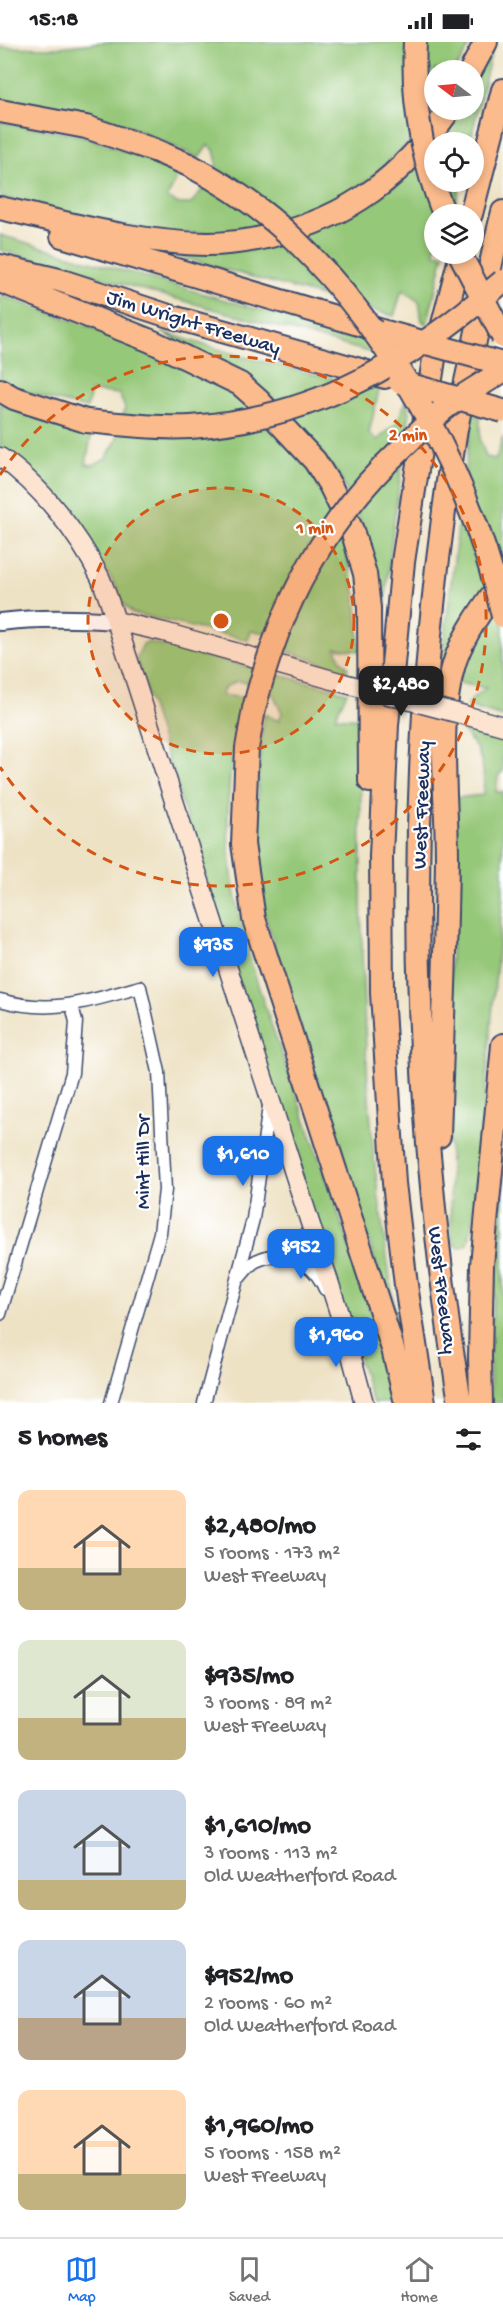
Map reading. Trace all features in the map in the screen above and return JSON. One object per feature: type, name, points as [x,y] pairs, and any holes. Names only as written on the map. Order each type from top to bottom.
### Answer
[{"type":"highway","points":[[415,42],[415,79],[419,124],[435,193],[440,204]]},
{"type":"highway","points":[[476,60],[486,42]]},
{"type":"highway","points":[[474,204],[503,90]]},
{"type":"highway","points":[[0,111],[86,127],[189,165],[219,181],[257,208],[296,241],[346,296],[379,340],[412,391],[453,470],[495,579],[503,616]]},
{"type":"highway","points":[[0,208],[93,230],[168,241],[207,244],[241,243],[303,228],[371,193],[411,158],[441,120]]},
{"type":"highway","name":"West Freeway","points":[[460,1403],[442,1292],[432,1197],[418,997],[416,892],[420,757],[434,588],[454,439],[503,212]]},
{"type":"highway","name":"Jim Wright Freeway","points":[[0,218],[386,332],[503,364]]},
{"type":"highway","name":"West Freeway","points":[[424,1403],[405,1285],[394,1183],[382,993],[380,897],[387,725],[403,562],[434,359],[458,264]]},
{"type":"highway","points":[[466,264],[503,337]]},
{"type":"highway","name":"Jim Wright Freeway","points":[[0,266],[70,284],[169,316],[503,411]]},
{"type":"highway","points":[[0,281],[151,341],[240,384],[258,399],[296,439],[315,461],[330,485],[352,530],[358,548],[369,608],[372,880],[380,897]]},
{"type":"highway","points":[[0,390],[35,405],[86,421],[142,426],[190,427],[236,422],[292,410],[347,388],[414,350],[456,321],[503,281]]},
{"type":"highway","points":[[406,1403],[393,1349],[254,919],[243,844],[247,748],[264,667],[289,603],[315,552],[386,462],[432,419],[503,371]]},
{"type":"highway","points":[[432,1197],[438,1161],[447,858],[445,747],[448,697],[456,659],[466,636],[475,619],[503,580]]},
{"type":"highway","points":[[481,1403],[482,1265],[503,1045]]},
{"type":"main road","points":[[0,457],[21,474],[59,513],[101,579],[344,1325],[364,1403]]},
{"type":"main road","points":[[116,621],[164,632],[503,726]]},
{"type":"street","points":[[0,622],[67,617],[116,621]]},
{"type":"street","name":"Mint Hill Dr","points":[[72,1005],[140,987],[159,1072],[165,1190],[160,1233],[111,1403]]},
{"type":"street","points":[[0,1000],[17,1005],[44,1008],[72,1005],[76,1022],[72,1073],[0,1314]]},
{"type":"street","points":[[204,1403],[253,1219],[270,1099]]},
{"type":"street","points":[[239,1278],[255,1262],[275,1256],[289,1255],[306,1263],[320,1278],[335,1312],[344,1325]]},
{"type":"green space","points":[[103,42],[472,42],[461,60],[424,60],[424,119],[408,143],[365,183],[315,209],[260,228],[207,233],[169,233],[99,220],[0,197],[0,122],[83,136],[180,172],[167,198],[179,204],[191,204],[205,186],[217,163],[214,150],[208,145],[199,158],[120,122],[76,109],[0,99],[0,47],[52,48]]},
{"type":"green space","points":[[492,50],[484,83],[484,65]]},
{"type":"green space","points":[[454,120],[475,120],[472,132],[448,132]]},
{"type":"green space","points":[[424,159],[424,192],[458,192],[456,204],[424,204],[424,264],[442,264],[427,324],[422,321],[419,302],[402,290],[394,316],[173,255],[174,252],[208,252],[395,186]]},
{"type":"green space","points":[[0,235],[288,318],[365,337],[376,354],[0,250]]},
{"type":"green space","points":[[0,295],[101,331],[171,360],[248,403],[304,460],[326,495],[342,534],[356,597],[360,651],[336,648],[341,661],[348,668],[347,672],[281,649],[289,635],[251,631],[248,640],[132,613],[121,601],[117,588],[99,560],[0,450],[0,404],[47,422],[92,431],[86,464],[93,465],[106,458],[116,441],[125,408],[119,394],[91,391],[87,408],[46,398],[0,382]]},
{"type":"green space","points":[[162,332],[244,357],[379,390],[369,433],[377,440],[396,424],[407,399],[409,416],[393,528],[379,663],[360,521],[341,479],[312,439],[268,394],[235,371]]},
{"type":"green space","points":[[472,414],[480,416],[480,440],[486,457],[496,459],[503,436],[503,569],[438,689]]},
{"type":"green space","points":[[503,602],[503,717],[467,706],[486,688],[457,683],[470,650]]},
{"type":"green space","points":[[149,642],[347,692],[335,717],[361,719],[362,933],[369,1094],[378,1194],[399,1336],[262,906],[257,834],[261,738],[264,714],[279,721],[282,713],[273,694],[249,683],[237,681],[225,687],[221,695],[244,698],[232,760],[228,824],[230,863],[245,941],[256,980],[356,1266],[398,1403],[373,1403],[136,659],[143,644]]},
{"type":"green space","points":[[464,724],[503,737],[503,771],[498,776],[496,792],[503,792],[503,897],[473,1220],[468,1244],[460,1248],[453,1243],[451,1234],[448,1067],[455,798],[483,795],[484,781],[479,754],[463,731]]},
{"type":"green space","points":[[503,1156],[503,1403],[491,1403],[490,1353]]}]
